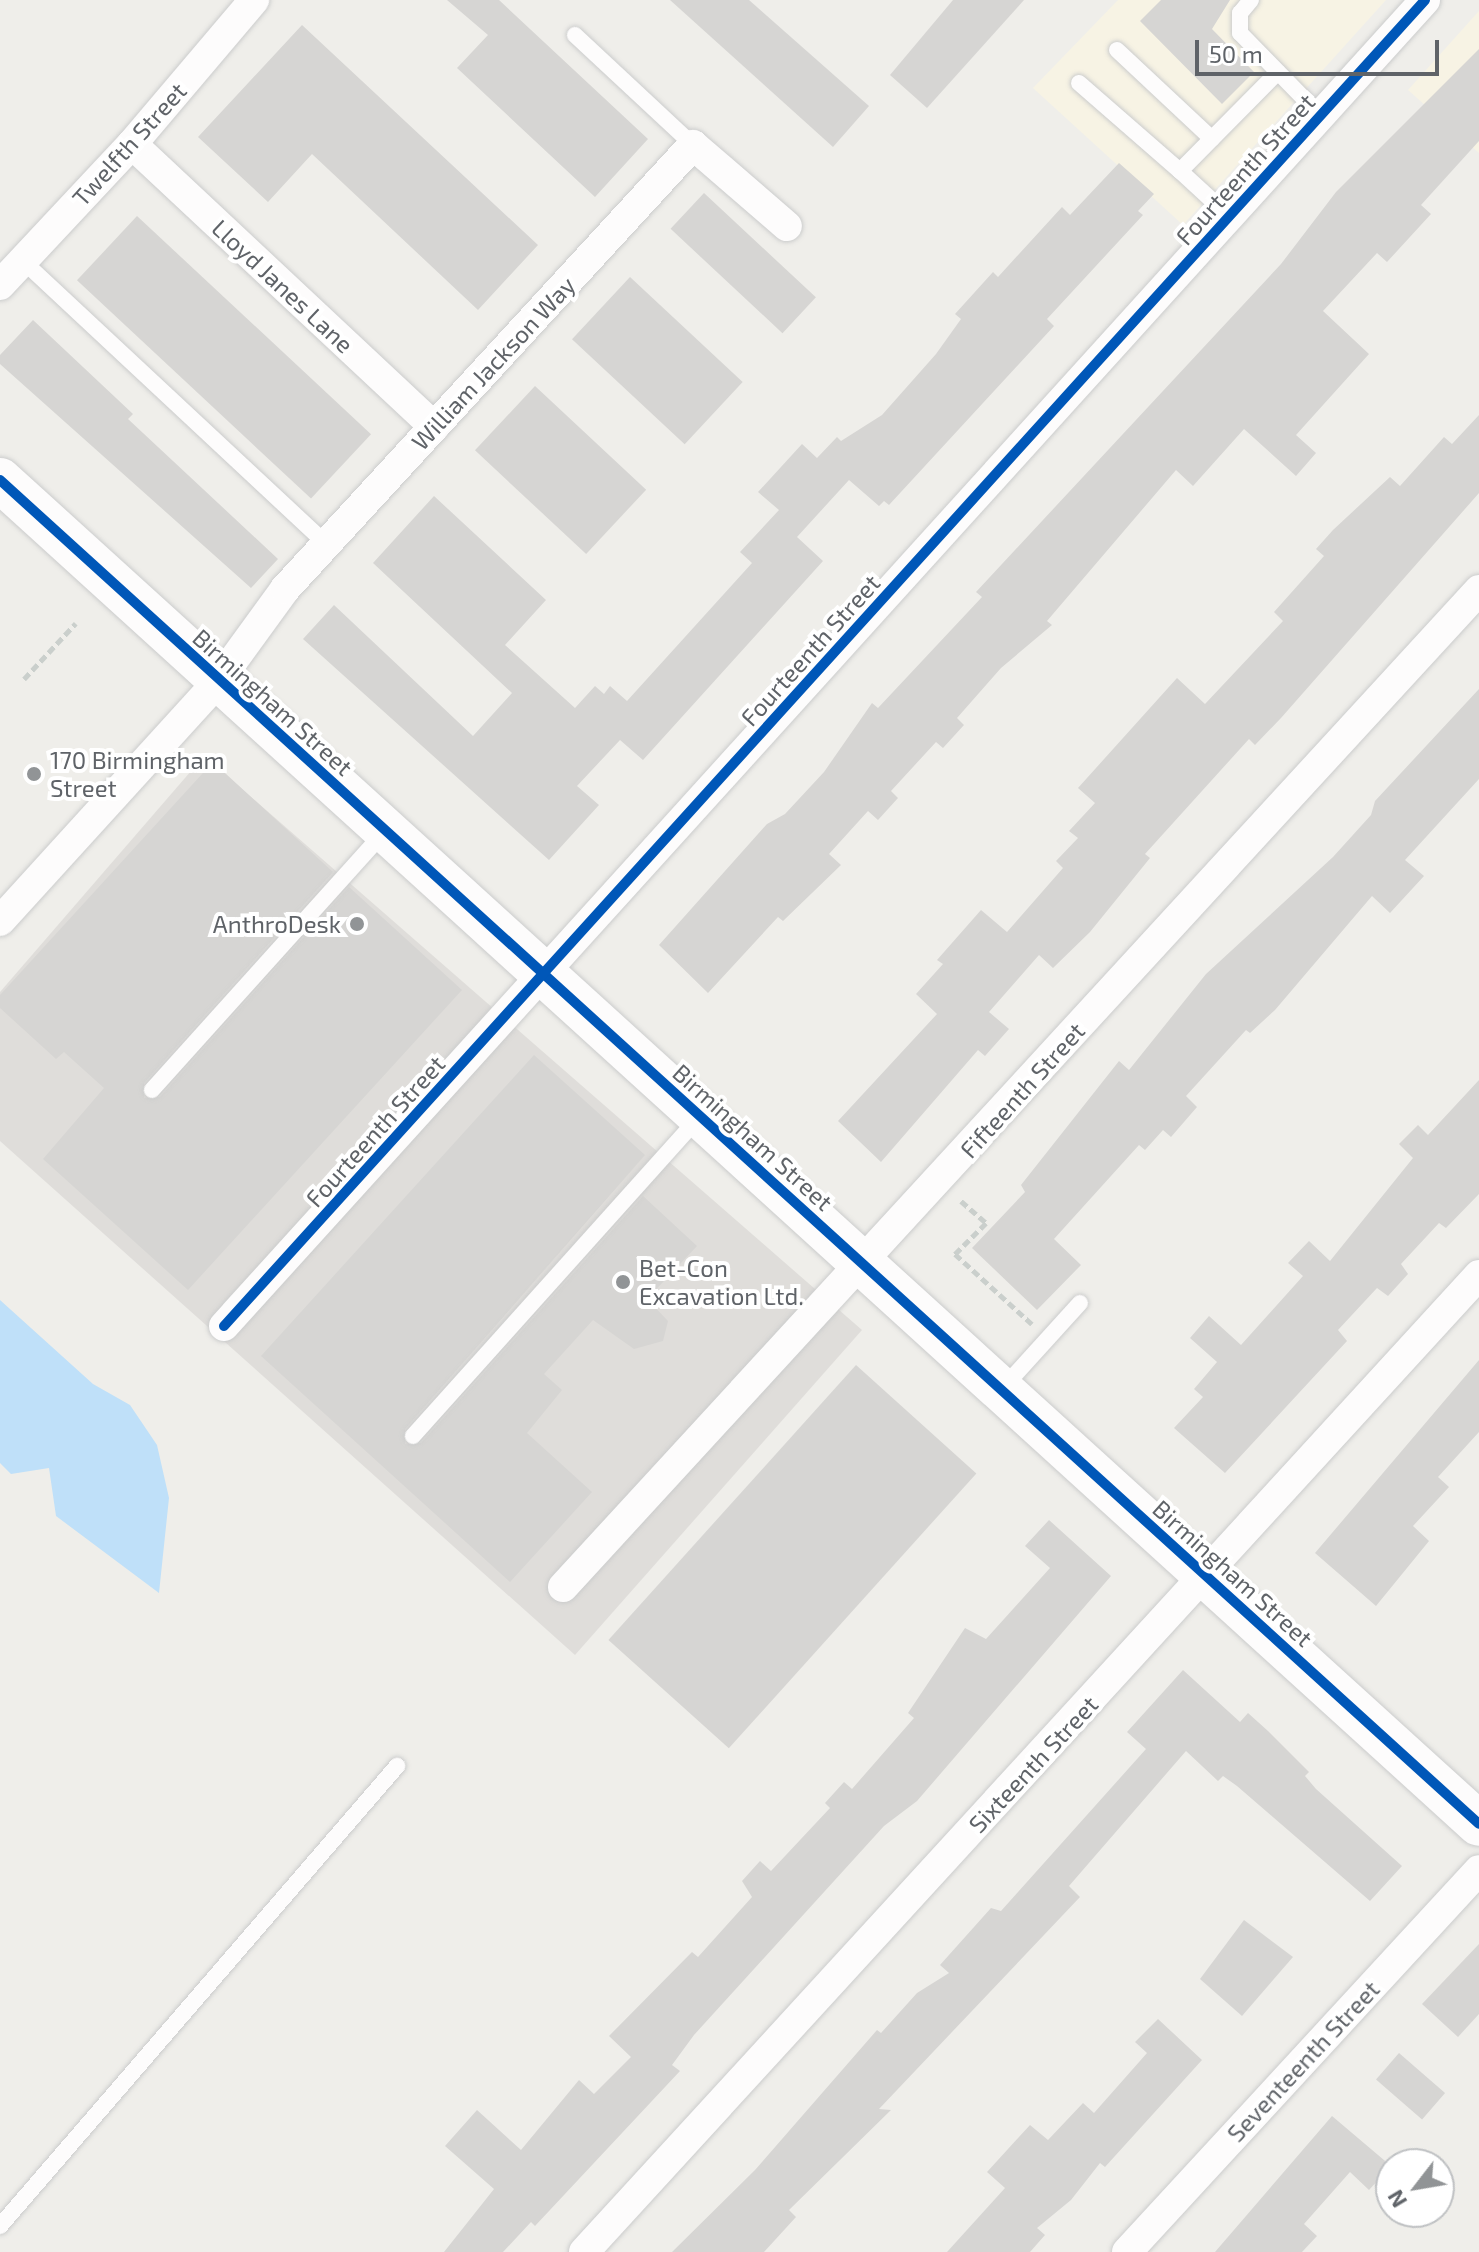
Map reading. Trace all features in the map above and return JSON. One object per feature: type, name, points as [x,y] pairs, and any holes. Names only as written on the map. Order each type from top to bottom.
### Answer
[{"type":"street","name":"Twelfth Street","points":[[0,285],[132,144],[254,0]]},
{"type":"street","name":"Fourteenth Street","points":[[224,1326],[1425,0]]},
{"type":"street","name":"Lloyd Janes Lane","points":[[132,144],[434,427]]},
{"type":"street","points":[[693,145],[787,226]]},
{"type":"street","name":"William Jackson Way","points":[[0,921],[219,680],[326,544],[693,145]]},
{"type":"street","name":"Birmingham Street","points":[[0,480],[1479,1824]]},
{"type":"street","name":"Fifteenth Street","points":[[563,1587],[1479,590]]},
{"type":"street","name":"Sixteenth Street","points":[[584,2252],[1479,1275]]},
{"type":"street","name":"Seventeenth Street","points":[[1127,2252],[1479,1870]]},
{"type":"lane","points":[[1251,0],[1240,13],[1240,33],[1320,115]]},
{"type":"lane","points":[[575,35],[693,145]]},
{"type":"lane","points":[[1117,50],[1212,139]]},
{"type":"lane","points":[[1180,171],[1278,72]]},
{"type":"lane","points":[[1079,83],[1229,216]]},
{"type":"lane","points":[[23,261],[326,544]]},
{"type":"lane","points":[[152,1090],[384,832]]},
{"type":"lane","points":[[413,1436],[700,1115]]},
{"type":"lane","points":[[1001,1390],[1080,1303]]},
{"type":"lane","points":[[0,2226],[397,1766]]},
{"type":"path","points":[[24,679],[76,623]]},
{"type":"path","points":[[961,1201],[986,1223],[955,1254],[1048,1338]]},
{"type":"shaded area","points":[[1118,0],[1386,0],[1183,225],[1033,88]]},
{"type":"shaded area","points":[[1479,11],[1479,153],[1408,90]]},
{"type":"shaded area","points":[[204,756],[862,1330],[575,1655],[0,1141],[0,992]]},
{"type":"water","points":[[0,1300],[93,1384],[130,1405],[157,1445],[169,1498],[159,1593],[56,1516],[49,1468],[11,1474],[0,1463]]},
{"type":"building","points":[[447,0],[499,0],[648,139],[595,197],[457,68],[488,35]]},
{"type":"building","points":[[670,0],[749,0],[869,106],[833,147]]},
{"type":"building","points":[[953,0],[1024,0],[927,108],[890,75]]},
{"type":"building","points":[[1161,0],[1230,0],[1212,29],[1254,72],[1222,104],[1140,21]]},
{"type":"building","points":[[302,25],[538,245],[478,310],[312,154],[268,202],[198,137]]},
{"type":"building","points":[[1479,49],[1479,141],[1421,205],[1431,214],[1387,262],[1377,253],[1323,311],[1369,354],[1296,435],[1316,453],[1296,476],[1244,429],[1193,486],[1176,470],[1047,621],[1052,625],[1001,668],[957,718],[964,725],[943,748],[936,742],[891,791],[898,798],[878,820],[868,811],[829,854],[841,865],[783,921],[778,917],[708,993],[659,945],[767,824],[785,814],[824,772],[872,703],[878,708],[982,597],[976,592],[1281,264],[1336,192]]},
{"type":"building","points":[[1119,163],[1154,194],[1138,211],[1143,215],[1047,319],[1054,326],[889,505],[884,501],[879,506],[849,480],[797,537],[823,561],[643,760],[620,740],[577,786],[599,805],[549,860],[303,639],[334,605],[473,736],[512,693],[373,563],[434,496],[546,600],[505,645],[575,708],[595,686],[604,694],[610,686],[627,701],[752,563],[740,552],[779,510],[758,492],[802,444],[817,458],[837,437],[841,441],[882,415],[936,354],[961,319],[955,314],[993,272],[998,277],[1062,207],[1070,215]]},
{"type":"building","points":[[704,193],[816,297],[782,333],[671,229]]},
{"type":"building","points":[[137,216],[371,434],[311,499],[77,280]]},
{"type":"building","points":[[630,277],[743,382],[685,444],[572,339]]},
{"type":"building","points":[[33,320],[133,414],[128,419],[278,559],[251,588],[0,364],[0,355]]},
{"type":"building","points":[[535,386],[646,490],[586,554],[475,450]]},
{"type":"building","points":[[1479,415],[1479,493],[1281,718],[1255,745],[1249,739],[1145,854],[1150,858],[1090,932],[1053,968],[1039,955],[989,1012],[1009,1029],[985,1056],[978,1050],[881,1162],[838,1121],[937,1014],[916,994],[943,964],[937,960],[981,910],[1007,932],[1063,868],[1056,861],[1078,838],[1069,831],[1095,803],[1078,788],[1177,678],[1205,704],[1283,621],[1274,612],[1324,556],[1316,549],[1333,530],[1390,477],[1400,486],[1444,437],[1452,444]]},
{"type":"building","points":[[1479,689],[1479,779],[1405,860],[1424,876],[1390,913],[1372,896],[1275,1010],[1250,1033],[1246,1030],[1186,1096],[1197,1107],[1171,1137],[1163,1130],[1145,1150],[1139,1145],[1054,1239],[1081,1265],[1037,1310],[972,1248],[1025,1192],[1021,1185],[1119,1061],[1129,1070],[1206,974],[1333,857],[1371,815],[1375,801]]},
{"type":"building","points":[[213,762],[333,872],[144,1083],[144,1098],[160,1097],[349,887],[462,990],[188,1290],[43,1159],[104,1088],[64,1052],[56,1059],[0,1008],[0,995]]},
{"type":"building","points":[[534,1055],[645,1155],[405,1429],[405,1444],[421,1443],[643,1196],[697,1246],[647,1299],[668,1321],[663,1341],[634,1349],[593,1320],[544,1374],[562,1390],[527,1433],[592,1492],[510,1582],[261,1356]]},
{"type":"building","points":[[1479,1080],[1479,1194],[1446,1228],[1439,1223],[1401,1264],[1408,1274],[1388,1296],[1377,1288],[1338,1330],[1347,1341],[1225,1473],[1174,1428],[1203,1397],[1194,1389],[1217,1362],[1190,1338],[1209,1316],[1241,1345],[1303,1276],[1288,1263],[1309,1241],[1330,1261],[1413,1158],[1399,1144],[1418,1125],[1428,1135]]},
{"type":"building","points":[[1479,1360],[1479,1432],[1438,1477],[1449,1487],[1413,1526],[1429,1541],[1376,1606],[1315,1553]]},
{"type":"building","points":[[856,1365],[976,1473],[729,1748],[608,1640]]},
{"type":"building","points":[[1049,1520],[1111,1576],[917,1801],[884,1826],[694,2035],[672,2065],[680,2071],[535,2226],[531,2222],[503,2252],[444,2252],[494,2189],[445,2146],[477,2110],[521,2150],[579,2080],[594,2094],[631,2057],[609,2036],[692,1952],[698,1957],[752,1897],[742,1881],[760,1861],[771,1871],[830,1808],[825,1803],[844,1782],[852,1789],[914,1718],[908,1713],[965,1628],[986,1639],[1050,1568],[1025,1546]]},
{"type":"building","points":[[1183,1670],[1240,1722],[1248,1713],[1309,1772],[1305,1776],[1316,1789],[1402,1866],[1370,1901],[1237,1786],[1223,1776],[1218,1781],[1186,1751],[1069,1886],[1080,1897],[879,2109],[891,2110],[789,2210],[796,2217],[764,2252],[672,2252],[755,2170],[877,2030],[881,2033],[917,1993],[949,1973],[940,1965],[991,1908],[1001,1911],[1146,1749],[1127,1732]]},
{"type":"building","points":[[1244,1920],[1293,1957],[1242,2016],[1200,1979]]},
{"type":"building","points":[[1479,1944],[1479,2014],[1458,2037],[1422,2004]]},
{"type":"building","points":[[1158,2019],[1202,2060],[1105,2167],[1100,2163],[1071,2200],[1037,2228],[1045,2235],[1030,2252],[947,2252],[1005,2188],[987,2172],[1030,2125],[1048,2140],[1083,2103],[1094,2113],[1147,2053],[1135,2042]]},
{"type":"building","points":[[1399,2053],[1445,2093],[1422,2119],[1376,2079]]},
{"type":"building","points":[[1332,2116],[1375,2152],[1375,2183],[1369,2190],[1350,2172],[1304,2224],[1317,2236],[1302,2252],[1215,2252]]},
{"type":"cycle path","points":[[224,1326],[1425,0]]},
{"type":"cycle path","points":[[0,480],[1479,1824]]},
{"type":"place","name":"170 Birmingham Street","points":[[34,774]]},
{"type":"place","name":"AnthroDesk","points":[[357,924]]},
{"type":"place","name":"Bet-Con Excavation Ltd.","points":[[623,1282]]}]
